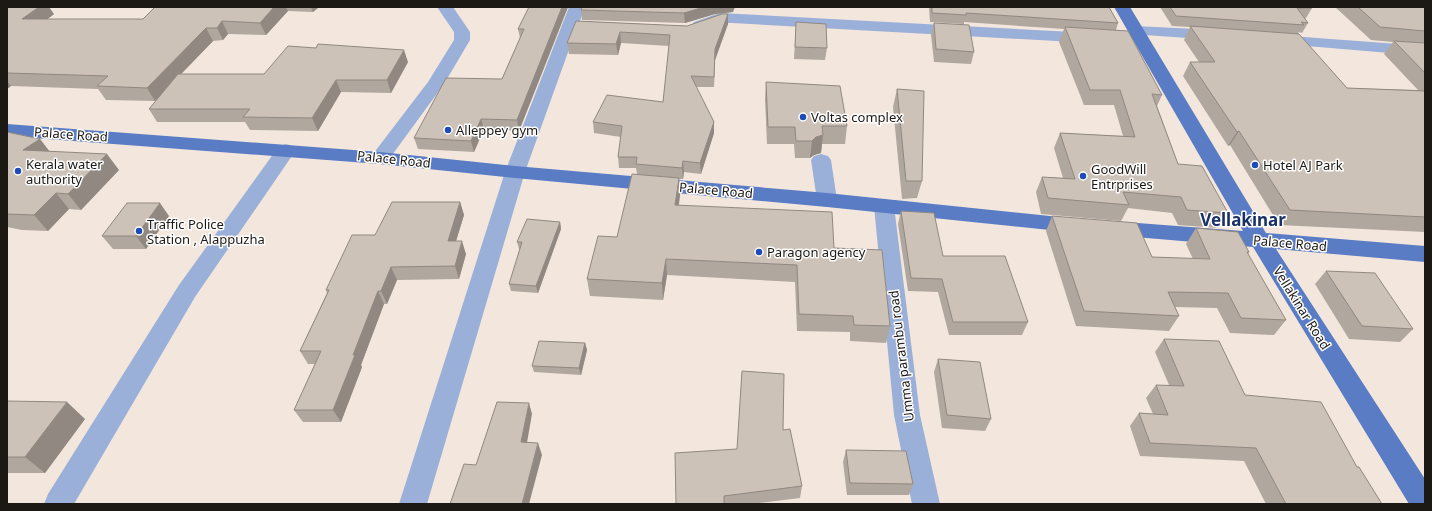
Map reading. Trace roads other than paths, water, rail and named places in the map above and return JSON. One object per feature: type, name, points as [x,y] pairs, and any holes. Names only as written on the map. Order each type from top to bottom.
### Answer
[{"type":"main road","name":"Vellakinar Road","points":[[1122,7],[1129,37],[1425,504]]},
{"type":"main road","name":"Palace Road","points":[[7,130],[380,158],[516,172],[827,200],[1069,225],[1425,254]]},
{"type":"street","points":[[380,158],[435,84],[462,40],[462,32],[445,7]]},
{"type":"street","points":[[412,504],[516,172],[573,16],[622,27]]},
{"type":"street","points":[[687,30],[720,18],[852,19],[1129,37],[1230,36]]},
{"type":"street","points":[[1261,39],[1425,51]]},
{"type":"street","points":[[58,504],[187,291],[286,150]]},
{"type":"street","points":[[821,160],[827,200]]},
{"type":"street","name":"Umma parambu road","points":[[884,206],[907,415],[926,504]]},
{"type":"place","name":"Voltas complex","points":[[803,117]]},
{"type":"place","name":"Alleppey gym","points":[[448,130]]},
{"type":"place","name":"Hotel AJ Park","points":[[1255,165]]},
{"type":"place","name":"Kerala water authority","points":[[18,171]]},
{"type":"place","name":"GoodWill Entrprises","points":[[1083,176]]},
{"type":"place","name":"Traffic Police Station , Alappuzha","points":[[139,231]]},
{"type":"place","name":"Paragon agency","points":[[759,252]]},
{"type":"district","name":"Vellakinar","points":[[1243,220]]}]
